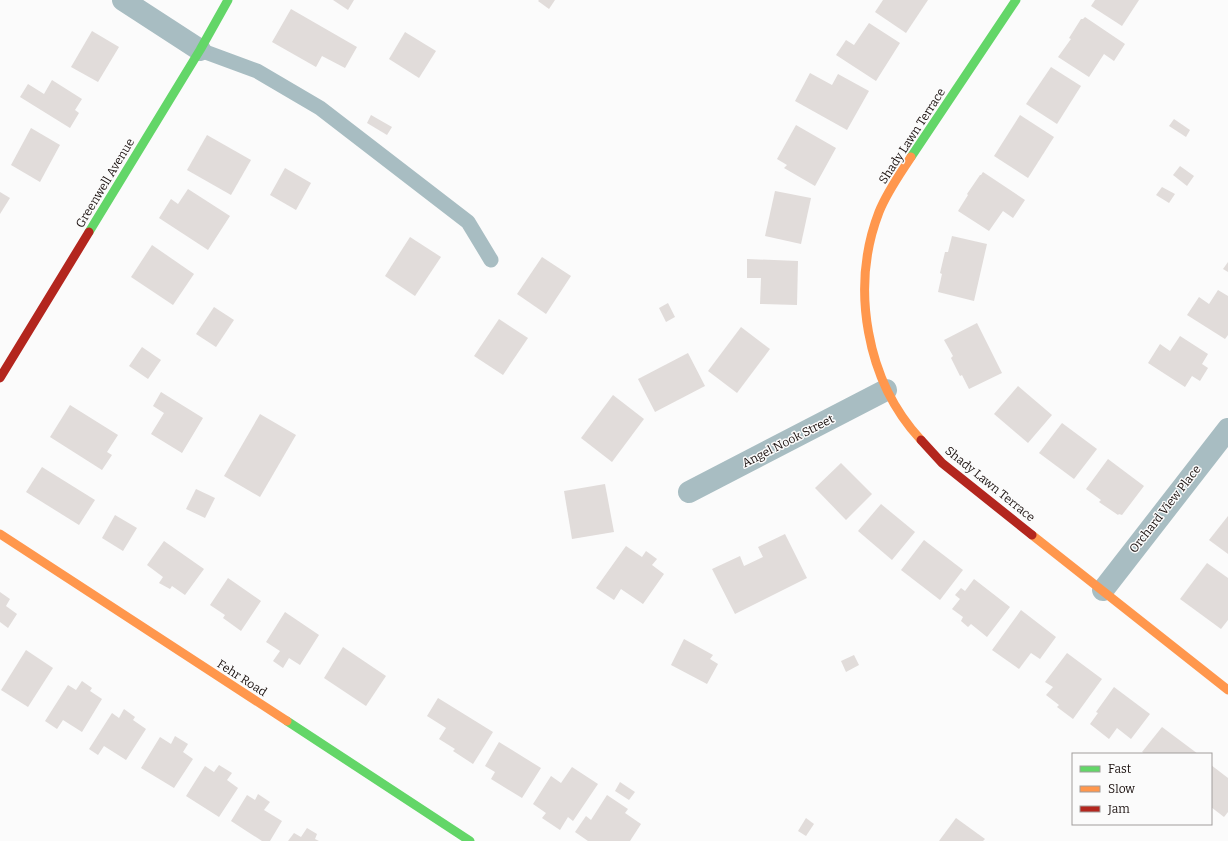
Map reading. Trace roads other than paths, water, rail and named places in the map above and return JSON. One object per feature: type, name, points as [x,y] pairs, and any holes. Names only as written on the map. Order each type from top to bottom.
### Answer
[{"type":"street","points":[[123,0],[200,50]]},
{"type":"street","name":"Greenwell Avenue","points":[[0,378],[6,356],[200,50],[228,0]]},
{"type":"street","name":"Shady Lawn Terrace","points":[[1016,0],[894,183],[878,215],[868,250],[864,285],[865,322],[873,357],[886,390],[908,425],[942,463],[1228,690]]},
{"type":"street","name":"Angel Nook Street","points":[[690,492],[886,390]]},
{"type":"street","name":"Orchard View Place","points":[[1103,590],[1228,429]]},
{"type":"street","name":"Fehr Road","points":[[0,534],[470,841]]},
{"type":"lane","points":[[200,50],[257,71],[320,108],[468,222],[491,260]]}]
